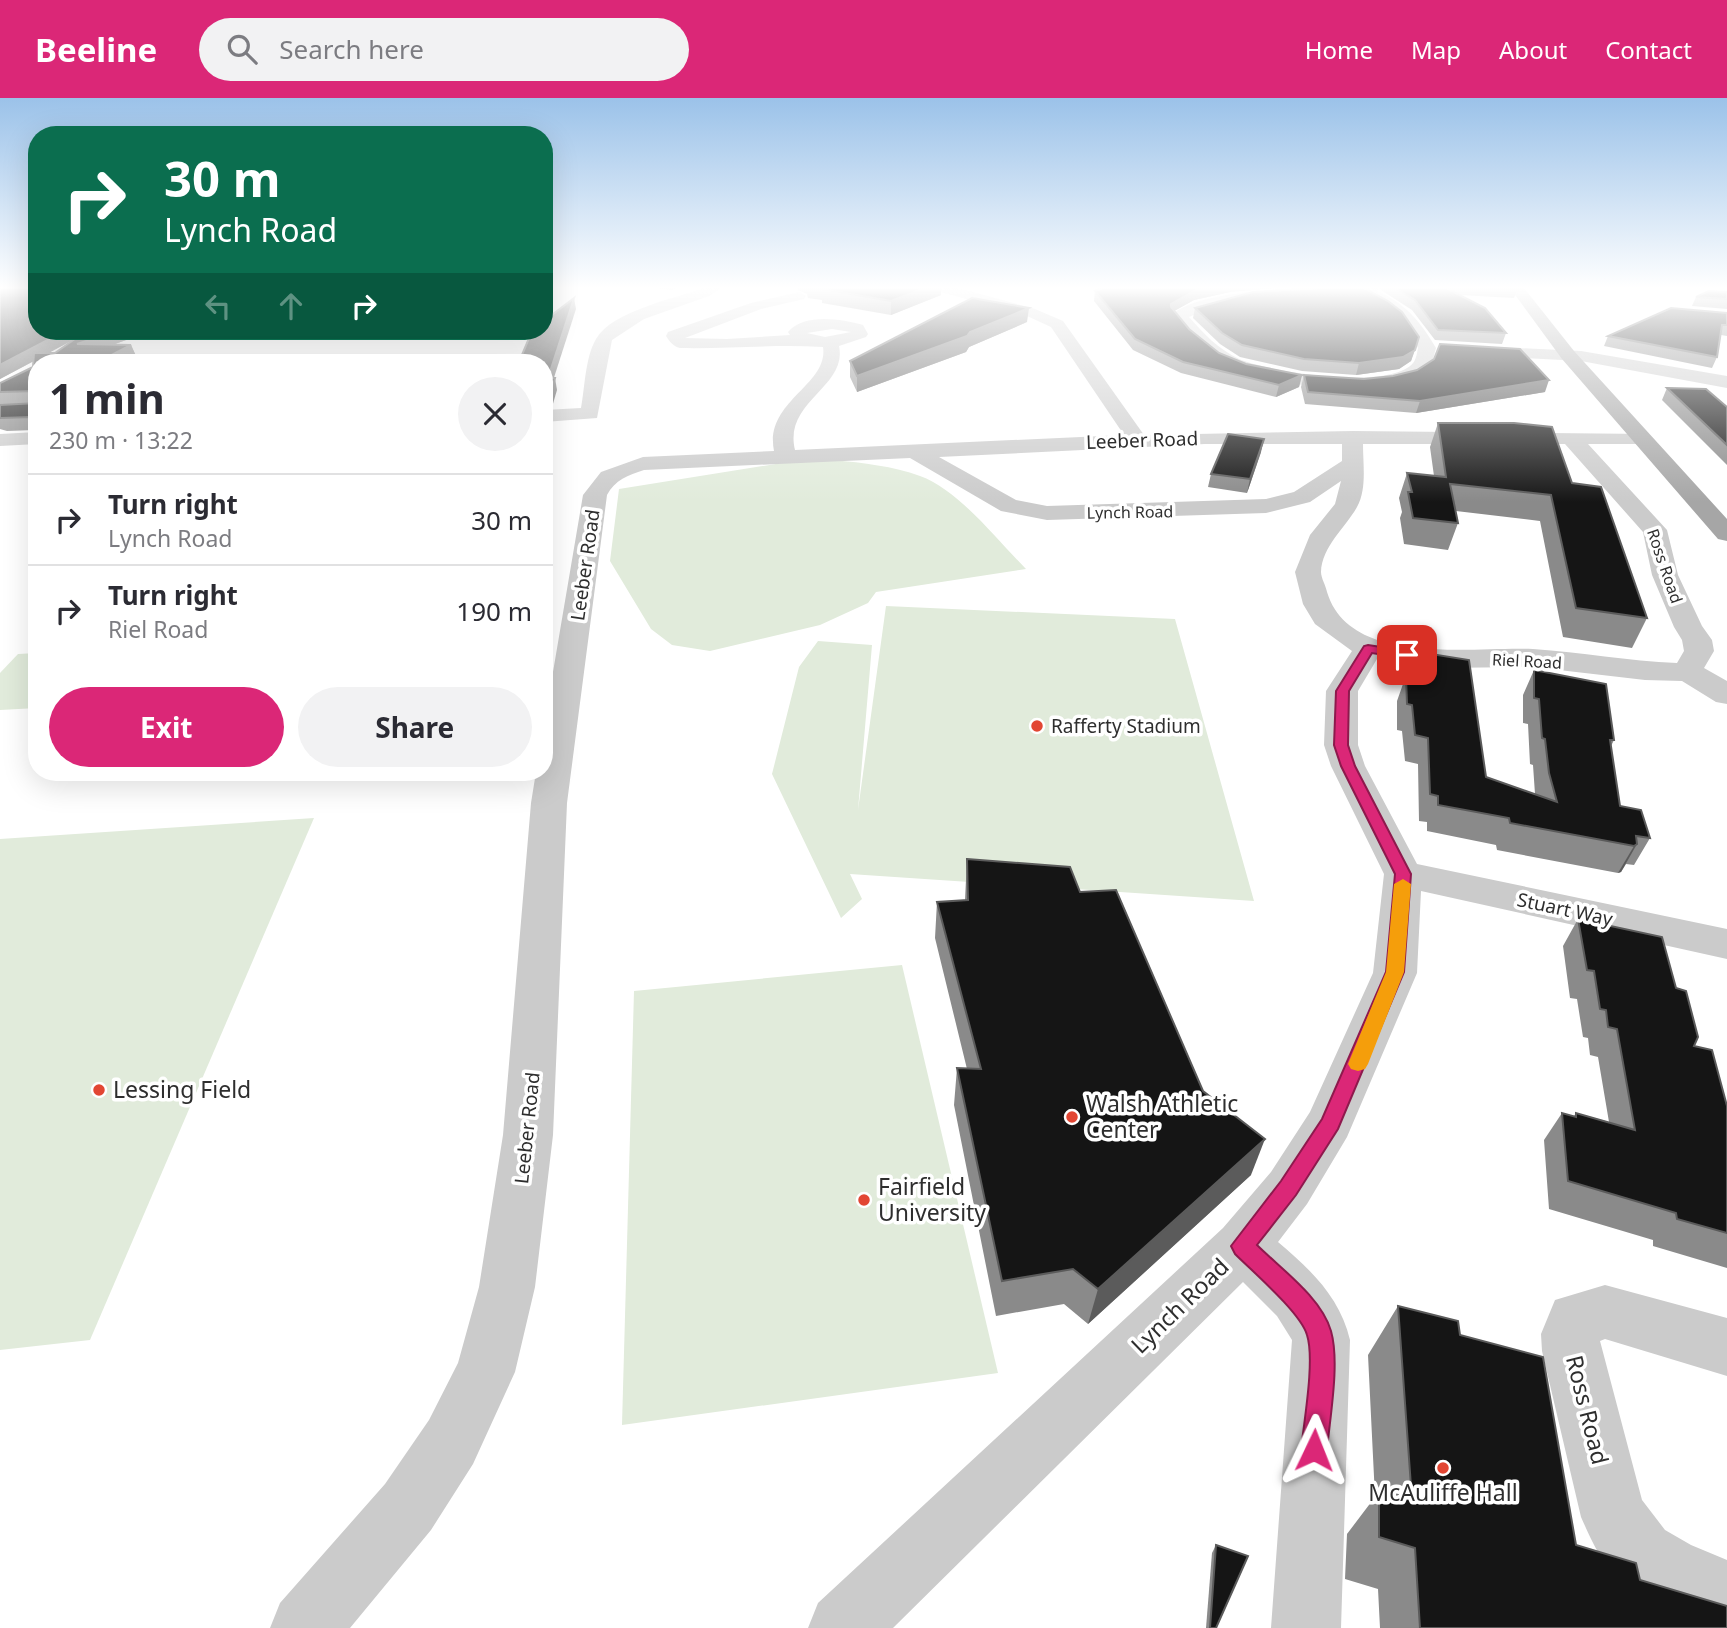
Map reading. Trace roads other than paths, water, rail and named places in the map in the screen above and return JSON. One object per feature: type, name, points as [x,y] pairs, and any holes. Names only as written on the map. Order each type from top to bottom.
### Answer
[{"type":"main road","points":[[1572,359],[1727,534]]},
{"type":"street","points":[[553,416],[590,414],[600,359]]},
{"type":"street","points":[[786,456],[783,441],[788,416],[832,359]]},
{"type":"street","points":[[1081,359],[1137,440]]},
{"type":"street","points":[[1227,359],[1238,365],[1284,377],[1371,381],[1405,376],[1428,359]]},
{"type":"street","points":[[1599,359],[1727,382]]},
{"type":"street","name":"Leeber Road","points":[[306,1628],[408,1507],[451,1442],[485,1372],[504,1299],[528,1135],[550,803],[595,495],[602,481],[609,475],[643,464],[1137,440],[1353,451],[1570,437],[1641,438]]},
{"type":"street","name":"Ross Road","points":[[1570,437],[1655,530],[1665,575],[1688,627],[1697,640],[1699,651],[1686,672]]},
{"type":"street","points":[[0,440],[28,439]]},
{"type":"street","name":"Lynch Road","points":[[912,451],[1009,506],[1047,513],[1266,506],[1302,497],[1353,451]]},
{"type":"street","points":[[1353,451],[1352,490],[1346,506],[1322,535],[1308,572],[1317,604],[1325,618],[1368,649],[1342,691],[1341,745],[1348,766],[1403,874]]},
{"type":"street","name":"Riel Road","points":[[1368,649],[1438,659],[1533,658],[1644,671],[1686,672]]},
{"type":"street","points":[[1686,672],[1704,679],[1727,695]]},
{"type":"street","name":"Lynch Road","points":[[843,1628],[1242,1246],[1289,1188],[1330,1124],[1362,1056],[1395,972],[1403,874]]},
{"type":"street","name":"Stuart Way","points":[[1403,874],[1727,944]]},
{"type":"street","points":[[1242,1246],[1305,1309],[1319,1332],[1321,1363],[1306,1628]]},
{"type":"street","name":"Ross Road","points":[[1727,1347],[1605,1311],[1575,1320],[1570,1334],[1571,1352],[1614,1517],[1641,1554],[1670,1571],[1727,1594]]},
{"type":"place","name":"Rafferty Stadium","points":[[1037,726]]},
{"type":"place","name":"Lessing Field","points":[[99,1090]]},
{"type":"place","name":"Walsh Athletic Center","points":[[1072,1117]]},
{"type":"place","name":"Fairfield University","points":[[864,1200]]},
{"type":"place","name":"McAuliffe Hall","points":[[1443,1468]]}]
